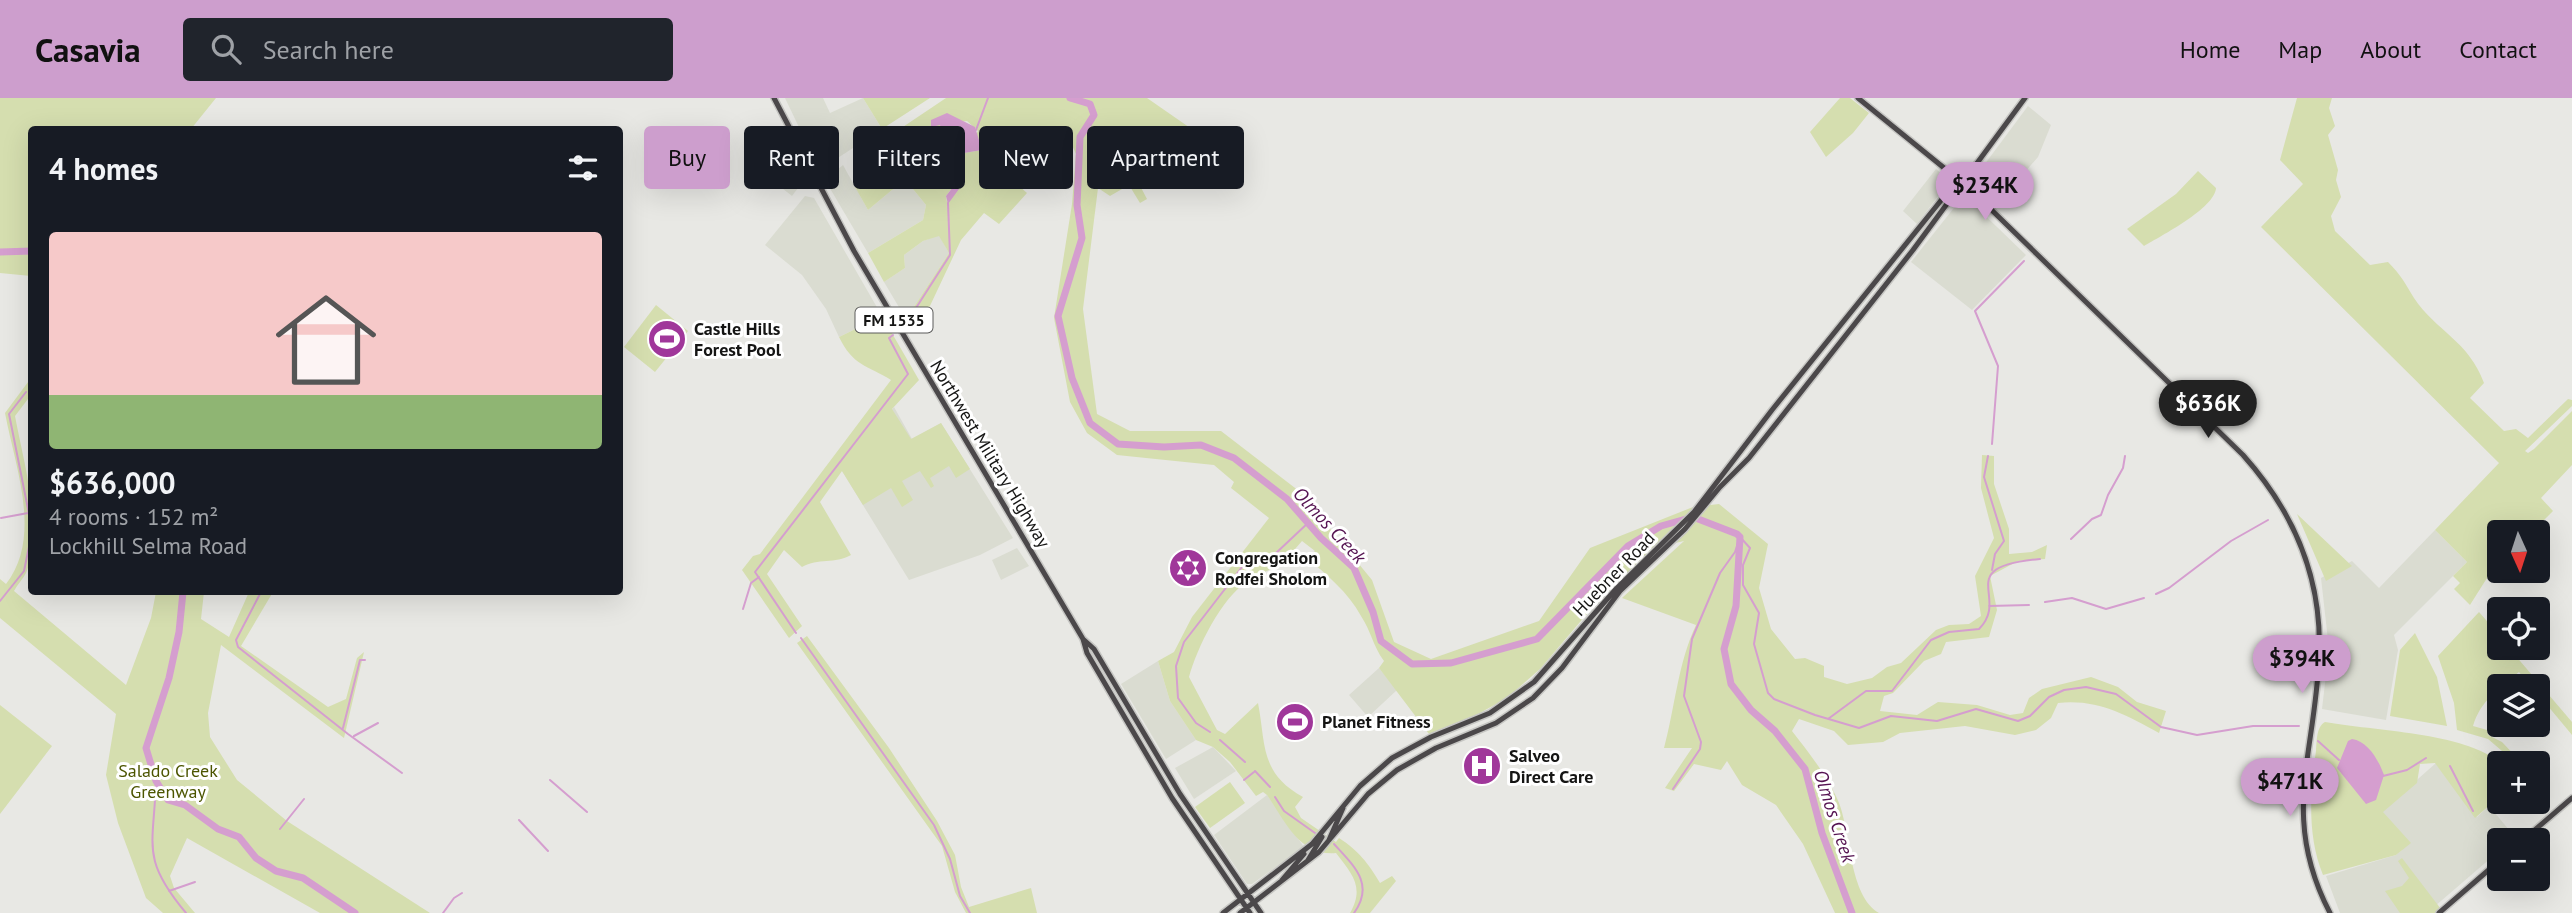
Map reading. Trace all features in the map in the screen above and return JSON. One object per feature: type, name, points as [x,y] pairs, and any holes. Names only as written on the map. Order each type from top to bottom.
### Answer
[{"type":"main road","name":"Northwest Military Highway","points":[[774,98],[854,251],[1083,639],[1087,653],[1172,798],[1248,911]]},
{"type":"main road","points":[[1858,98],[1961,181],[2243,455],[2270,487],[2292,523],[2311,575],[2320,631],[2319,660],[2303,778],[2304,826],[2314,873],[2330,913]]},
{"type":"main road","name":"Huebner Road","points":[[1240,913],[1248,911],[1253,903],[1325,846],[1380,782],[1398,768],[1436,748],[1496,723],[1533,698],[1562,668],[1620,591],[1749,458],[1944,209],[1961,181],[2025,98]]},
{"type":"main road","name":"Huebner Road","points":[[1223,913],[1312,844],[1372,773],[1392,758],[1429,738],[1490,713],[1526,689],[1642,563],[1700,505],[1904,244],[1951,188],[1961,181]]},
{"type":"main road","points":[[1811,362],[1819,369]]},
{"type":"main road","name":"Northwest Military Highway","points":[[1083,639],[1094,649],[1180,794],[1261,913]]},
{"type":"main road","points":[[2538,828],[2572,798]]},
{"type":"main road","points":[[1343,806],[1353,813]]},
{"type":"main road","points":[[1325,846],[1343,812],[1343,806]]},
{"type":"main road","points":[[1308,860],[1331,822]]},
{"type":"main road","points":[[1275,887],[1304,854]]},
{"type":"main road","points":[[2439,913],[2487,871]]},
{"type":"shaded area","points":[[785,98],[823,98],[830,113],[863,98],[880,126],[853,126],[853,148],[839,157],[839,126],[798,126]]},
{"type":"shaded area","points":[[2028,106],[2051,125],[2038,157],[1998,203],[1973,180]]},
{"type":"shaded area","points":[[947,113],[975,127],[979,150],[965,153],[965,126],[931,126],[931,120]]},
{"type":"shaded area","points":[[843,165],[853,183],[853,189],[856,189],[868,210],[892,190],[913,189],[926,205],[923,220],[868,253],[830,189],[839,189],[839,168]]},
{"type":"shaded area","points":[[1936,169],[1948,179],[1948,183],[1917,224],[1903,211]]},
{"type":"shaded area","points":[[783,189],[797,189],[792,196]]},
{"type":"shaded area","points":[[951,189],[959,189],[948,204],[946,196]]},
{"type":"shaded area","points":[[805,196],[814,198],[882,316],[839,337],[826,309],[802,275],[765,245]]},
{"type":"shaded area","points":[[1966,197],[2026,255],[1972,310],[1911,262],[1961,199]]},
{"type":"shaded area","points":[[939,235],[949,253],[906,319],[884,282],[905,268],[904,255],[923,241]]},
{"type":"shaded area","points":[[894,407],[912,439],[941,423],[1013,538],[980,555],[909,580],[842,471]]},
{"type":"shaded area","points":[[2435,530],[2467,562],[2394,635],[2398,650],[2386,720],[2322,709],[2329,649],[2321,578],[2352,561],[2379,588]]},
{"type":"shaded area","points":[[1017,548],[1029,566],[1001,580],[992,560]]},
{"type":"shaded area","points":[[1158,661],[1170,701],[1196,740],[1166,759],[1121,684]]},
{"type":"shaded area","points":[[1379,668],[1397,690],[1368,717],[1349,695]]},
{"type":"shaded area","points":[[2352,739],[2368,748],[2384,775],[2376,800],[2366,804],[2337,768],[2348,741]]},
{"type":"shaded area","points":[[1213,747],[1236,771],[1194,799],[1175,768]]},
{"type":"shaded area","points":[[2436,763],[2477,817],[2487,808],[2487,814],[2496,814],[2507,828],[2487,828],[2487,861],[2427,913],[2340,913],[2326,876],[2396,855],[2402,850],[2375,817]]},
{"type":"shaded area","points":[[1267,795],[1304,847],[1252,884],[1247,884],[1214,835]]},
{"type":"green space","points":[[0,98],[216,98],[193,126],[28,126],[28,276],[0,273]]},
{"type":"green space","points":[[863,98],[930,98],[887,126],[880,126]]},
{"type":"green space","points":[[946,98],[1147,98],[1187,126],[1087,126],[1087,189],[1098,189],[1083,309],[1097,414],[1130,431],[1221,431],[1299,491],[1372,580],[1394,642],[1431,659],[1539,621],[1590,548],[1693,507],[1719,504],[1768,544],[1759,588],[1771,629],[1795,659],[1805,658],[1824,666],[1824,677],[1847,684],[1872,678],[1887,667],[1901,663],[1936,630],[1949,625],[1969,624],[1981,616],[1975,576],[1994,538],[1981,488],[1982,455],[1994,456],[1994,484],[2009,529],[2009,554],[2032,552],[2047,545],[2045,559],[2018,561],[1990,576],[1997,610],[1989,637],[1946,642],[1941,654],[1924,661],[1893,693],[1884,696],[1880,711],[1917,715],[1938,702],[1977,705],[2010,715],[2023,713],[2029,698],[2042,689],[2091,677],[2118,687],[2137,702],[2166,711],[2159,733],[2110,709],[2072,702],[2058,703],[2051,718],[2036,730],[2015,735],[1965,726],[1900,733],[1883,742],[1848,745],[1834,731],[1799,719],[1792,731],[1835,794],[1843,816],[1856,879],[1869,905],[1879,913],[1835,913],[1803,844],[1776,805],[1742,785],[1727,761],[1721,770],[1694,764],[1674,791],[1665,788],[1692,748],[1664,748],[1681,670],[1696,625],[1622,598],[1684,541],[1654,548],[1592,608],[1540,669],[1507,698],[1478,714],[1429,734],[1379,668],[1384,661],[1356,607],[1337,584],[1307,558],[1315,551],[1302,541],[1289,556],[1291,560],[1248,581],[1229,599],[1211,624],[1189,677],[1217,730],[1225,734],[1258,703],[1267,756],[1279,778],[1303,797],[1295,807],[1301,818],[1336,842],[1339,838],[1352,848],[1367,863],[1380,883],[1392,876],[1396,881],[1370,913],[1350,913],[1356,896],[1355,881],[1336,853],[1312,849],[1303,843],[1287,826],[1267,795],[1263,792],[1256,796],[1230,762],[1213,747],[1196,740],[1170,701],[1158,661],[1174,652],[1192,617],[1269,518],[1231,488],[1234,482],[1214,465],[1117,455],[1087,433],[1070,402],[1054,318],[1072,204],[1076,154],[1073,147],[1073,126],[979,126],[979,142],[976,135],[978,131],[967,121],[940,126],[904,126]]},
{"type":"green space","points":[[1840,98],[1850,98],[1869,113],[1853,133],[1826,157],[1810,132]]},
{"type":"green space","points":[[2297,98],[2332,98],[2329,108],[2335,126],[2328,135],[2338,170],[2336,180],[2341,197],[2331,216],[2335,231],[2370,265],[2388,262],[2423,309],[2461,346],[2478,369],[2484,383],[2470,398],[2504,431],[2516,429],[2528,438],[2568,399],[2572,400],[2572,406],[2525,451],[2528,453],[2534,449],[2572,411],[2572,465],[2541,498],[2553,511],[2544,520],[2487,520],[2487,578],[2470,605],[2454,589],[2460,583],[2453,576],[2467,562],[2435,530],[2499,463],[2261,227],[2303,184],[2280,160]]},
{"type":"green space","points":[[979,150],[979,189],[1022,189],[1027,193],[999,224],[984,213],[961,240],[929,308],[911,330],[906,319],[949,253],[939,236],[923,241],[904,255],[905,268],[884,282],[868,253],[923,220],[926,205],[913,189],[952,189],[965,189],[965,153]]},
{"type":"green space","points":[[2198,171],[2216,188],[2213,196],[2186,221],[2144,246],[2127,229],[2176,194]]},
{"type":"green space","points":[[856,189],[894,189],[892,190],[868,210]]},
{"type":"green space","points":[[1100,189],[1122,189],[1110,196]]},
{"type":"green space","points":[[1131,189],[1142,189],[1147,199],[1140,203]]},
{"type":"green space","points":[[656,305],[688,331],[655,372],[624,347]]},
{"type":"green space","points":[[882,316],[919,380],[892,409],[911,439],[941,423],[970,469],[956,478],[949,466],[930,478],[934,486],[931,488],[920,471],[902,481],[913,500],[902,507],[891,488],[863,505],[842,471],[820,502],[851,555],[802,567],[784,550],[767,574],[802,626],[789,638],[742,570],[753,556],[760,554],[891,380],[861,364],[844,347],[839,337]]},
{"type":"green space","name":"Salado Creek Greenway","points":[[28,382],[28,399],[15,416],[28,481],[28,566],[14,591],[126,685],[151,618],[155,595],[204,595],[201,619],[229,637],[248,595],[271,595],[241,646],[328,707],[346,699],[357,658],[364,652],[344,738],[221,645],[208,713],[210,737],[237,780],[287,821],[430,913],[320,913],[187,838],[170,876],[174,888],[195,913],[163,913],[146,898],[118,823],[106,775],[116,714],[0,618],[0,579],[6,584],[17,565],[23,545],[25,523],[19,478],[5,413]]},
{"type":"green space","points":[[2297,514],[2352,566],[2326,581]]},
{"type":"green space","points":[[2479,612],[2487,621],[2487,660],[2519,660],[2531,674],[2487,674],[2487,701],[2473,726],[2487,730],[2487,737],[2502,742],[2511,751],[2502,751],[2488,739],[2457,730],[2454,703],[2438,656]]},
{"type":"green space","points":[[2415,633],[2437,677],[2447,726],[2390,716],[2400,650]]},
{"type":"green space","points":[[807,636],[889,748],[937,821],[955,855],[961,887],[969,907],[1031,888],[1037,913],[966,913],[955,892],[942,846],[797,643]]},
{"type":"green space","points":[[2550,696],[2572,722],[2572,735],[2550,708]]},
{"type":"green space","points":[[0,705],[52,746],[0,814]]},
{"type":"green space","points":[[2325,722],[2417,734],[2485,753],[2487,808],[2475,818],[2435,763],[2420,764],[2417,783],[2383,812],[2411,843],[2396,855],[2323,875],[2314,845],[2311,798],[2318,735]]},
{"type":"green space","points":[[1230,782],[1245,803],[1210,828],[1195,807]]},
{"type":"green space","points":[[2402,858],[2444,913],[2400,913],[2385,891],[2402,886],[2409,878],[2398,861]]},
{"type":"waterway","points":[[976,130],[988,98]]},
{"type":"waterway","name":"Olmos Creek","points":[[1070,98],[1090,104],[1094,115],[1080,137],[1077,205],[1082,238],[1058,316],[1072,378],[1090,423],[1118,444],[1164,447],[1201,445],[1234,458],[1287,499],[1321,538],[1354,568],[1373,612],[1381,641],[1412,664],[1451,663],[1537,639],[1628,546],[1661,526],[1693,517],[1737,534],[1740,537],[1736,606],[1724,649],[1731,684],[1751,710],[1775,731],[1805,769],[1822,833],[1852,913]]},
{"type":"waterway","points":[[907,322],[950,255],[948,203]]},
{"type":"waterway","points":[[0,252],[28,251]]},
{"type":"waterway","points":[[1992,444],[1998,366],[1975,311],[2024,261]]},
{"type":"waterway","points":[[796,633],[755,572],[908,374],[889,338],[893,335]]},
{"type":"waterway","points":[[26,392],[9,414],[28,509]]},
{"type":"waterway","points":[[1988,456],[1984,477],[2004,541],[1995,554],[1992,570]]},
{"type":"waterway","points":[[2071,539],[2092,519],[2101,515],[2108,495],[2123,468],[2125,456]]},
{"type":"waterway","points":[[1,518],[28,513]]},
{"type":"waterway","points":[[2156,594],[2169,588],[2231,541],[2268,520]]},
{"type":"waterway","points":[[1210,732],[1196,723],[1178,698],[1176,666],[1184,642],[1242,567],[1275,554],[1309,522]]},
{"type":"waterway","points":[[1673,789],[1700,749],[1701,742],[1684,696],[1692,639],[1720,573],[1735,552],[1740,537],[1750,548],[1743,565],[1743,585],[1759,613],[1754,644],[1768,693],[1774,699],[1815,715],[1859,728],[1891,716],[1937,721],[1976,709],[2018,721],[2030,716],[2049,697],[2064,690],[2086,687],[2116,694],[2161,727],[2197,735],[2253,726],[2299,726]]},
{"type":"waterway","points":[[0,601],[24,571],[28,552]]},
{"type":"waterway","points":[[1828,719],[1866,691],[1892,691],[1931,640],[1949,632],[1979,629],[1990,606],[1990,576],[1997,569],[2013,563],[2040,559]]},
{"type":"waterway","points":[[743,609],[751,583],[759,577]]},
{"type":"waterway","points":[[183,595],[179,632],[169,678],[146,748],[156,781],[168,800],[185,805],[218,829],[239,837],[256,858],[276,871],[303,878],[355,913]]},
{"type":"waterway","points":[[259,595],[236,640],[238,647],[402,773]]},
{"type":"waterway","points":[[2045,602],[2072,598],[2106,609],[2144,598]]},
{"type":"waterway","points":[[1989,606],[2029,605]]},
{"type":"waterway","points":[[801,638],[934,825],[950,859],[960,896],[970,913]]},
{"type":"waterway","points":[[343,728],[360,660],[365,660]]},
{"type":"waterway","points":[[354,736],[378,723]]},
{"type":"waterway","points":[[1220,740],[1245,762]]},
{"type":"waterway","points":[[2318,741],[2339,760]]},
{"type":"waterway","points":[[2383,776],[2407,770],[2426,758]]},
{"type":"waterway","points":[[2450,766],[2473,811]]},
{"type":"waterway","points":[[1255,771],[1270,787]]},
{"type":"waterway","points":[[1244,780],[1254,772]]},
{"type":"waterway","points":[[550,780],[587,812]]},
{"type":"waterway","points":[[156,781],[153,851],[162,878],[186,913]]},
{"type":"waterway","points":[[1275,797],[1284,811],[1315,833]]},
{"type":"waterway","points":[[280,829],[304,799]]},
{"type":"waterway","points":[[519,820],[548,851]]},
{"type":"waterway","points":[[1334,844],[1355,868],[1362,884],[1363,893],[1354,913]]},
{"type":"waterway","points":[[169,891],[195,882]]},
{"type":"waterway","points":[[443,913],[454,898],[462,893]]},
{"type":"place","name":"Castle Hills Forest Pool","points":[[667,339]]},
{"type":"place","name":"Congregation Rodfei Sholom","points":[[1188,568]]},
{"type":"place","name":"Planet Fitness","points":[[1295,722]]},
{"type":"place","name":"Salveo Direct Care","points":[[1482,766]]}]
